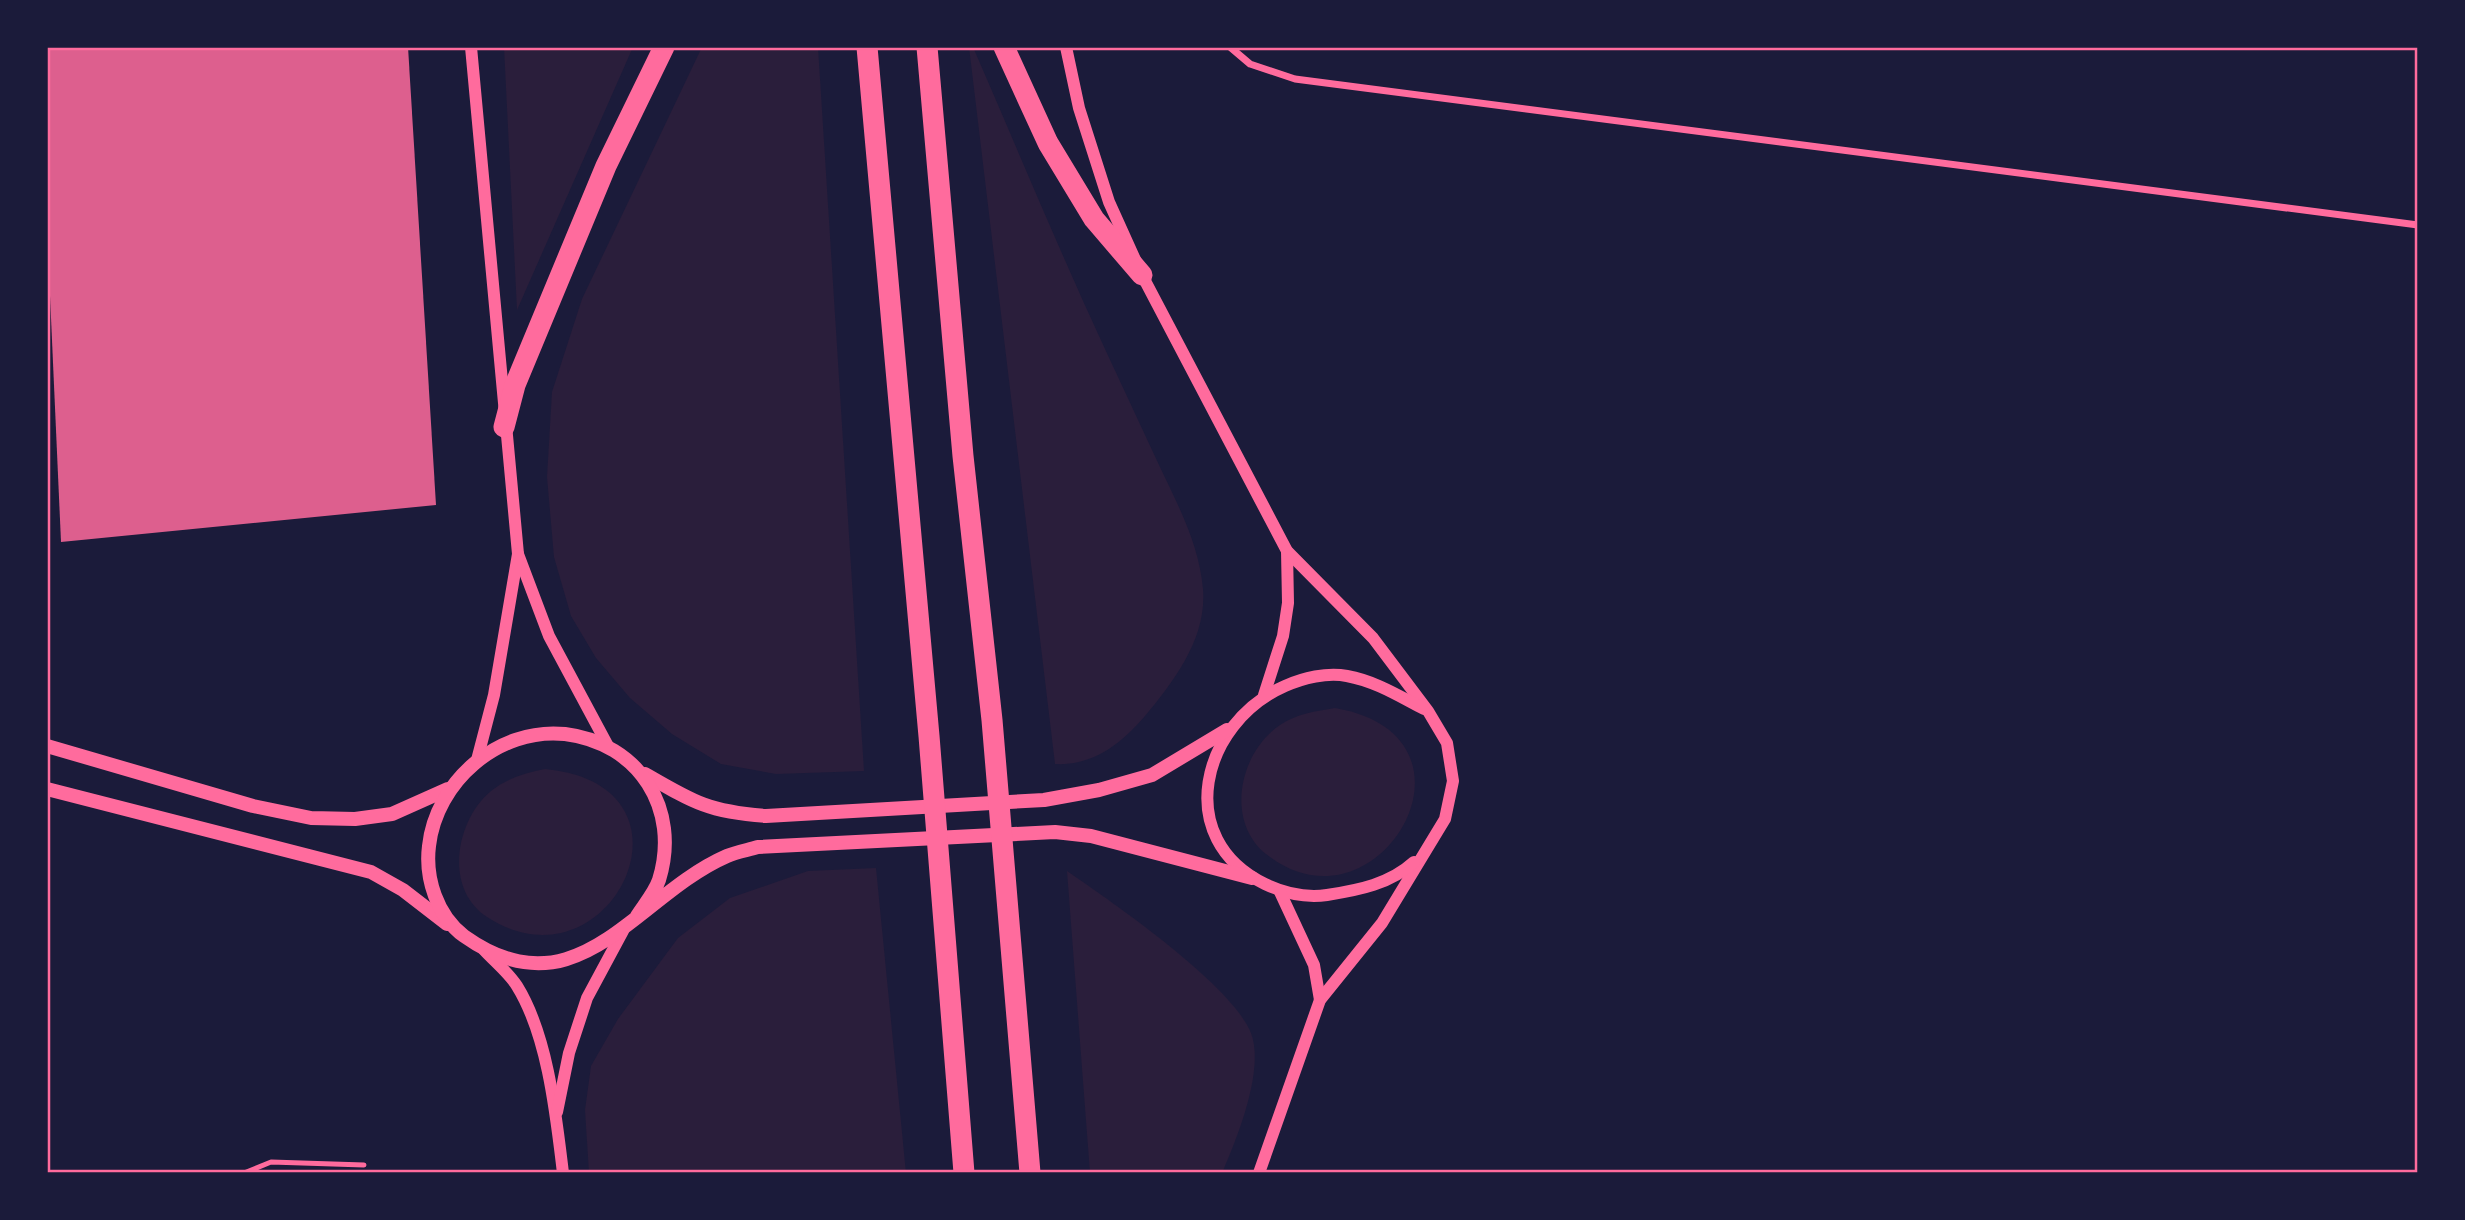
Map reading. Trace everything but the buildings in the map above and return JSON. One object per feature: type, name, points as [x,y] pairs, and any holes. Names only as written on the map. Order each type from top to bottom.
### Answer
[{"type":"highway","points":[[504,427],[515,385],[601,178],[664,47]]},
{"type":"highway","points":[[867,47],[929,736],[964,1173]]},
{"type":"highway","points":[[927,47],[963,456],[992,720],[1030,1173]]},
{"type":"highway","points":[[1004,47],[1048,143],[1094,219],[1142,275]]},
{"type":"main road","points":[[457,931],[435,900],[427,863],[431,825],[448,789],[477,760],[519,739],[564,734],[608,746],[642,773],[701,806],[732,814],[766,816],[1044,800],[1099,790],[1152,775],[1227,730]]},
{"type":"main road","points":[[47,746],[253,806],[311,818],[355,819],[391,814],[448,789]]},
{"type":"main road","points":[[637,916],[658,882],[666,844],[661,806],[642,773]]},
{"type":"main road","points":[[47,789],[371,872],[403,890],[484,950],[519,961],[555,961],[592,951],[623,930],[637,916],[727,856],[771,846],[1055,832],[1091,836],[1252,878]]},
{"type":"street","points":[[471,47],[504,427],[518,554],[549,636],[608,746]]},
{"type":"street","points":[[1066,47],[1079,108],[1109,202],[1142,275],[1287,551],[1336,597],[1373,638],[1428,711],[1447,743],[1453,781],[1446,819],[1382,923],[1320,1000],[1259,1173]]},
{"type":"street","points":[[1230,47],[1250,64],[1295,79],[2418,225]]},
{"type":"street","points":[[1264,695],[1283,636],[1288,603],[1287,551]]},
{"type":"street","points":[[477,760],[494,695],[518,554]]},
{"type":"street","points":[[1424,853],[1397,877],[1350,892],[1315,897],[1280,892],[1252,878],[1228,855],[1212,827],[1206,794],[1212,761],[1227,730],[1264,695],[1303,678],[1344,675],[1383,687],[1428,711]]},
{"type":"street","points":[[1280,892],[1314,965],[1320,1000]]},
{"type":"street","points":[[556,1116],[569,1053],[586,998],[623,930]]},
{"type":"street","points":[[484,950],[517,985],[528,1009],[539,1041],[556,1116],[563,1173]]},
{"type":"lane","points":[[244,1173],[271,1162],[364,1165]]},
{"type":"shaded area","points":[[504,47],[633,47],[517,310]]},
{"type":"shaded area","points":[[702,47],[818,47],[864,771],[776,774],[721,764],[672,734],[630,698],[596,658],[571,616],[554,557],[547,477],[552,392],[582,299]]},
{"type":"shaded area","points":[[969,47],[973,47],[1088,312],[1180,510],[1201,572],[1203,607],[1200,625],[1186,658],[1167,688],[1136,726],[1116,744],[1094,757],[1069,764],[1055,764]]},
{"type":"shaded area","points":[[1335,708],[1384,726],[1409,755],[1415,790],[1404,825],[1380,854],[1347,873],[1308,874],[1266,854],[1253,840],[1245,824],[1242,788],[1255,752],[1266,737],[1286,721]]},
{"type":"shaded area","points":[[545,769],[596,783],[624,810],[633,844],[625,879],[603,910],[571,930],[531,934],[487,917],[473,904],[464,889],[459,854],[469,819],[491,791],[510,779]]},
{"type":"shaded area","points":[[876,868],[906,1173],[589,1173],[585,1110],[591,1066],[618,1019],[678,938],[730,898],[808,871]]},
{"type":"shaded area","points":[[1067,871],[1140,923],[1196,968],[1239,1013],[1251,1033],[1254,1048],[1252,1084],[1235,1142],[1222,1173],[1090,1173]]}]
